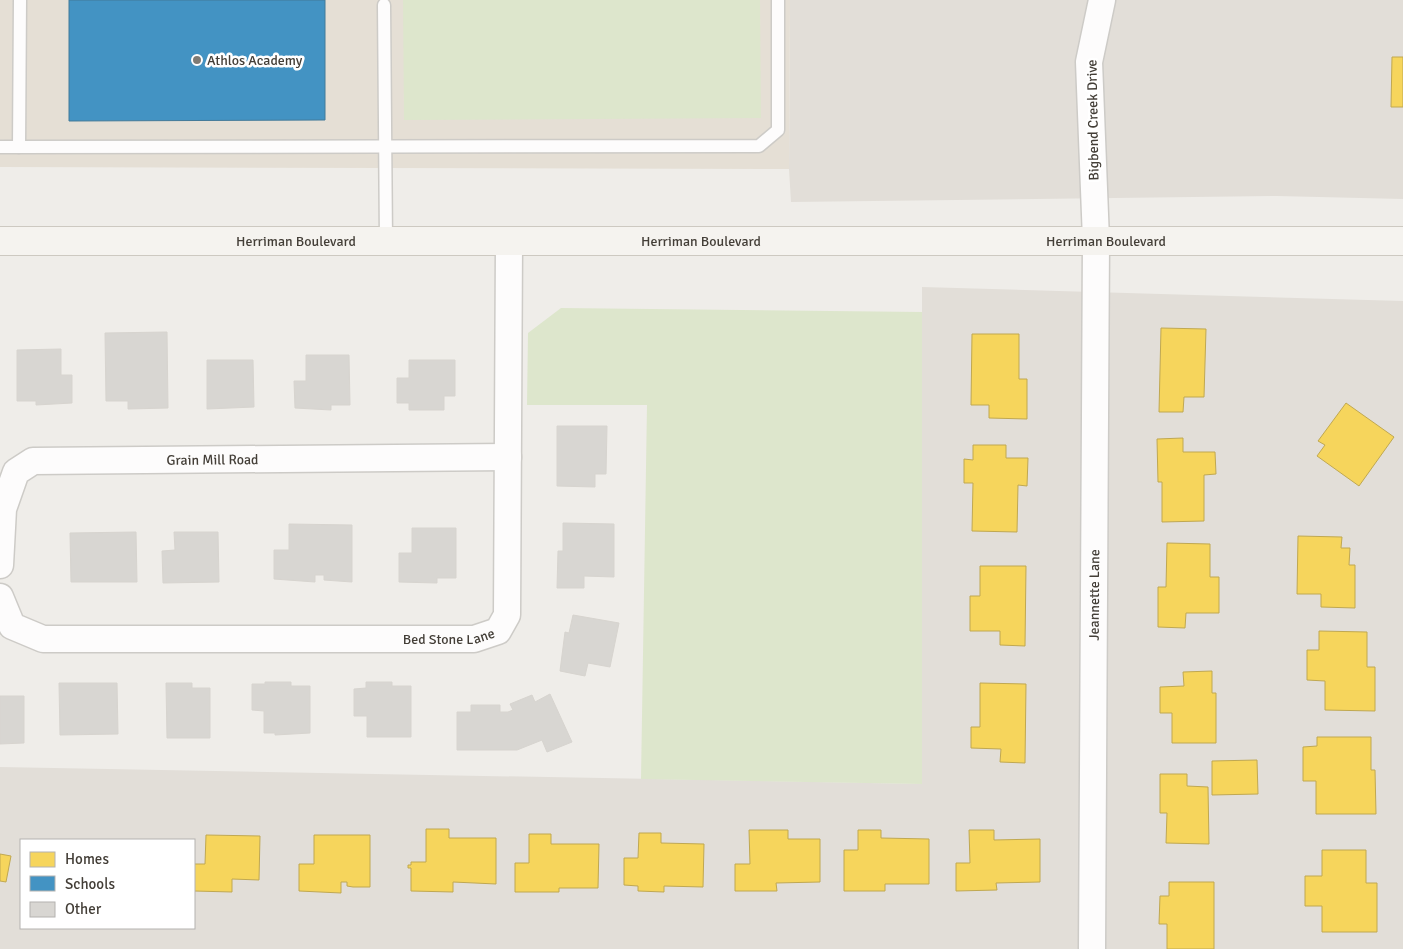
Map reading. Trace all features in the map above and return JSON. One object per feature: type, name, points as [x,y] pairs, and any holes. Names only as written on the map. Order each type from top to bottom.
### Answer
[{"type":"main road","name":"Herriman Boulevard","points":[[0,241],[509,243],[1096,240],[1403,241]]},
{"type":"street","name":"Bigbend Creek Drive","points":[[1096,240],[1090,62],[1102,0]]},
{"type":"street","name":"Jeannette Lane","points":[[1092,949],[1096,240]]},
{"type":"street","name":"Bed Stone Lane","points":[[0,597],[12,626],[43,639],[474,639],[498,631],[507,616],[509,243]]},
{"type":"street","name":"Grain Mill Road","points":[[0,565],[3,509],[16,472],[33,460],[508,456]]},
{"type":"lane","points":[[19,147],[20,0]]},
{"type":"lane","points":[[0,147],[759,146],[778,130],[778,0]]},
{"type":"lane","points":[[384,5],[386,242]]},
{"type":"shaded area","points":[[0,0],[790,0],[789,169],[0,167]]},
{"type":"shaded area","points":[[790,0],[1403,0],[1403,199],[1277,196],[791,202],[789,169]]},
{"type":"shaded area","points":[[922,287],[1403,301],[1403,949],[0,949],[0,767],[922,784]]},
{"type":"green space","points":[[403,0],[760,0],[761,118],[404,120]]},
{"type":"green space","points":[[561,308],[922,312],[922,784],[641,779],[647,405],[527,405],[528,333]]},
{"type":"building: Homes","points":[[1392,57],[1403,57],[1403,107],[1391,107]]},
{"type":"building: Homes","points":[[1161,328],[1206,329],[1204,397],[1184,397],[1183,412],[1159,412]]},
{"type":"building: Homes","points":[[972,334],[1019,334],[1019,379],[1027,379],[1027,419],[989,418],[989,405],[971,405]]},
{"type":"building: Homes","points":[[1346,403],[1394,437],[1359,486],[1317,456],[1325,445],[1318,441]]},
{"type":"building: Homes","points":[[1183,438],[1183,452],[1215,452],[1216,474],[1204,475],[1204,521],[1162,522],[1162,482],[1158,482],[1157,439]]},
{"type":"building: Homes","points":[[973,445],[1006,445],[1006,458],[1028,458],[1027,486],[1018,485],[1017,532],[972,531],[973,483],[964,483],[964,459],[973,460]]},
{"type":"building: Homes","points":[[1298,536],[1342,537],[1341,548],[1350,548],[1349,565],[1355,565],[1355,608],[1321,607],[1321,594],[1297,594]]},
{"type":"building: Homes","points":[[1167,543],[1210,544],[1210,577],[1219,577],[1219,613],[1186,613],[1185,628],[1158,627],[1158,587],[1166,587]]},
{"type":"building: Homes","points":[[980,566],[1026,566],[1025,646],[1000,645],[1000,631],[970,631],[970,596],[980,596]]},
{"type":"building: Homes","points":[[1319,631],[1367,632],[1367,667],[1375,667],[1375,711],[1325,710],[1325,681],[1307,680],[1307,650],[1319,650]]},
{"type":"building: Homes","points":[[1212,671],[1212,693],[1216,693],[1216,743],[1172,743],[1172,713],[1160,713],[1160,687],[1184,686],[1183,672]]},
{"type":"building: Homes","points":[[980,683],[1026,684],[1025,763],[1000,762],[1001,749],[971,748],[971,727],[980,727]]},
{"type":"building: Homes","points":[[1317,737],[1371,737],[1371,770],[1375,770],[1376,814],[1316,814],[1316,781],[1303,781],[1303,747],[1317,746]]},
{"type":"building: Homes","points":[[1257,760],[1258,794],[1212,795],[1212,761]]},
{"type":"building: Homes","points":[[1160,774],[1187,774],[1187,786],[1208,787],[1209,844],[1166,843],[1167,813],[1160,813]]},
{"type":"building: Homes","points":[[426,829],[449,829],[449,838],[496,838],[496,884],[453,882],[453,892],[411,891],[411,868],[408,868],[408,865],[411,865],[411,862],[426,862]]},
{"type":"building: Homes","points":[[749,830],[788,830],[788,839],[820,839],[820,882],[776,883],[777,891],[735,891],[735,864],[750,864]]},
{"type":"building: Homes","points":[[858,830],[881,830],[881,838],[929,839],[929,884],[885,884],[885,891],[844,891],[844,850],[858,850]]},
{"type":"building: Homes","points":[[969,830],[994,830],[994,840],[1040,839],[1040,882],[996,883],[997,890],[956,891],[956,863],[970,863]]},
{"type":"building: Homes","points":[[639,833],[661,833],[661,843],[704,844],[703,887],[664,886],[664,892],[638,891],[638,886],[624,885],[624,858],[638,858]]},
{"type":"building: Homes","points":[[529,834],[551,834],[551,844],[599,844],[598,888],[559,888],[559,892],[515,892],[515,863],[529,863]]},
{"type":"building: Homes","points":[[206,835],[260,836],[259,880],[232,879],[232,892],[195,891],[195,864],[205,864]]},
{"type":"building: Homes","points":[[314,835],[370,835],[370,887],[347,886],[347,882],[341,882],[341,893],[299,891],[299,864],[314,864]]},
{"type":"building: Homes","points":[[1322,850],[1366,850],[1366,883],[1377,883],[1377,932],[1322,932],[1322,906],[1305,906],[1305,876],[1322,876]]},
{"type":"building: Homes","points":[[0,854],[11,856],[6,882],[0,881]]},
{"type":"building: Homes","points":[[1169,882],[1214,882],[1214,949],[1167,949],[1167,924],[1159,924],[1160,896],[1169,896]]},
{"type":"building: Schools","name":"Athlos Academy","points":[[69,0],[325,0],[325,120],[69,121]]},
{"type":"building: Other","points":[[167,332],[168,408],[128,409],[128,401],[106,401],[105,333]]},
{"type":"building: Other","points":[[61,349],[61,375],[72,375],[72,403],[36,405],[36,401],[17,401],[17,350]]},
{"type":"building: Other","points":[[306,355],[349,355],[350,405],[331,405],[331,410],[295,408],[294,381],[306,381]]},
{"type":"building: Other","points":[[207,360],[253,360],[254,407],[207,409]]},
{"type":"building: Other","points":[[409,360],[455,360],[455,396],[444,396],[444,410],[409,410],[409,403],[397,403],[397,378],[409,378]]},
{"type":"building: Other","points":[[557,426],[607,426],[606,474],[595,474],[595,487],[557,486]]},
{"type":"building: Other","points":[[563,523],[614,524],[614,577],[584,576],[584,588],[557,588],[558,551],[563,551]]},
{"type":"building: Other","points":[[289,524],[352,525],[352,582],[324,580],[324,575],[315,575],[315,582],[274,579],[274,550],[289,550]]},
{"type":"building: Other","points":[[412,528],[456,528],[456,578],[437,578],[437,583],[399,582],[399,553],[412,553]]},
{"type":"building: Other","points":[[136,532],[137,582],[71,582],[70,533]]},
{"type":"building: Other","points":[[174,532],[218,532],[219,582],[163,583],[162,551],[175,550]]},
{"type":"building: Other","points":[[573,615],[619,623],[610,667],[588,663],[585,676],[560,671],[565,632],[569,633]]},
{"type":"building: Other","points":[[265,682],[291,682],[291,686],[310,686],[310,733],[275,735],[275,733],[264,733],[264,711],[252,710],[252,684],[265,684]]},
{"type":"building: Other","points":[[366,682],[392,682],[392,686],[411,686],[411,737],[367,737],[367,716],[354,716],[354,689],[366,688]]},
{"type":"building: Other","points":[[59,683],[117,683],[118,734],[60,735]]},
{"type":"building: Other","points":[[166,683],[192,683],[192,688],[210,688],[210,738],[167,738]]},
{"type":"building: Other","points":[[550,694],[572,742],[547,752],[542,740],[517,750],[457,750],[457,712],[471,712],[471,705],[500,705],[500,712],[508,712],[513,710],[510,704],[532,695],[535,702]]},
{"type":"building: Other","points":[[0,696],[24,696],[24,743],[0,744]]},
{"type":"place","name":"Athlos Academy","points":[[197,60]]}]
